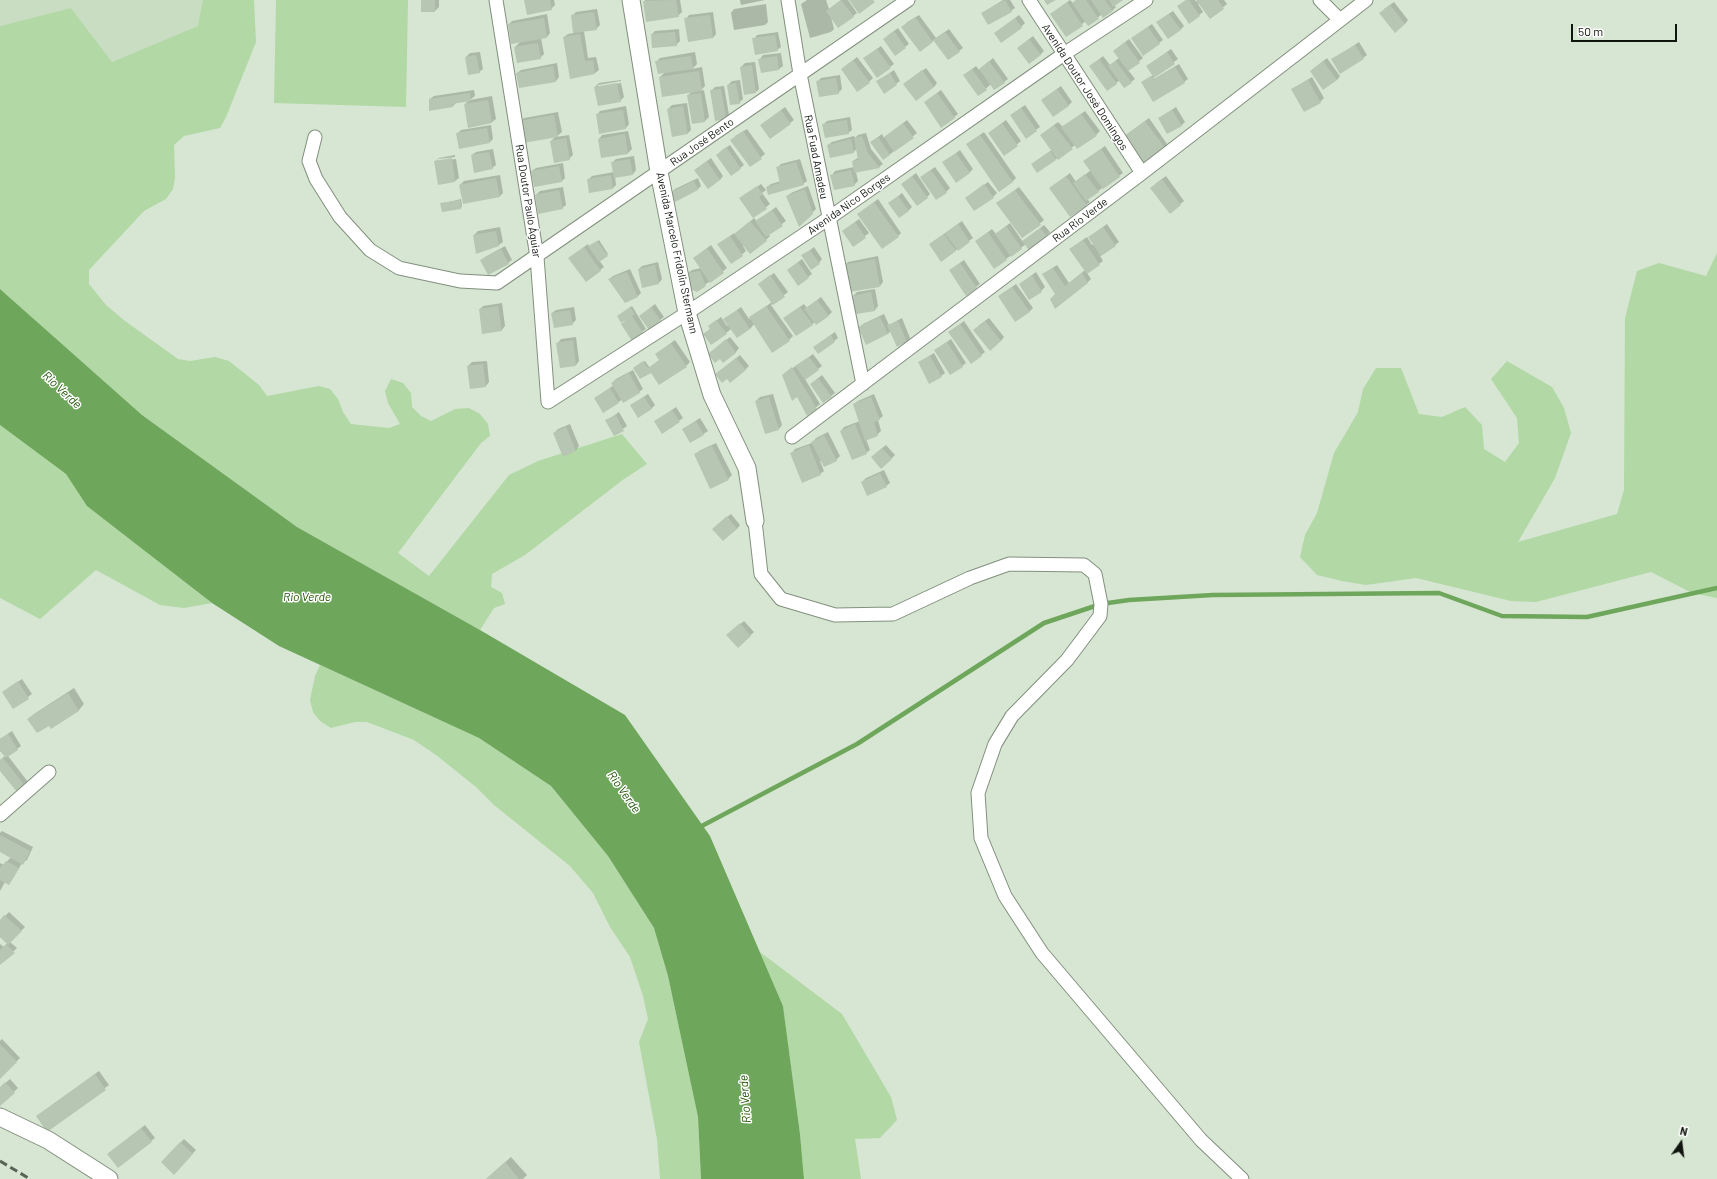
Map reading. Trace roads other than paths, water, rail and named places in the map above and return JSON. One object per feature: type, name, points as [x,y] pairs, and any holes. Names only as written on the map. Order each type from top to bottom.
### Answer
[{"type":"street","name":"Rua Doutor Paulo Águiar","points":[[496,0],[537,257],[548,402]]},
{"type":"street","name":"Avenida Marcelo Fridolin Stermann","points":[[631,0],[659,172],[687,313],[712,395],[747,468],[755,521]]},
{"type":"street","name":"Rua Fuad Amadeu","points":[[788,0],[800,74],[863,384]]},
{"type":"street","name":"Rua José Bento","points":[[315,137],[309,161],[316,179],[340,217],[370,250],[399,268],[460,281],[497,283],[537,257],[908,0]]},
{"type":"street","name":"Avenida Doutor José Domingos","points":[[1029,0],[1142,174]]},
{"type":"street","name":"Avenida Nico Borges","points":[[548,402],[687,313],[829,218],[1064,54],[1146,0]]},
{"type":"street","points":[[1320,0],[1340,20]]},
{"type":"street","name":"Rua Rio Verde","points":[[792,438],[1142,174],[1366,0]]},
{"type":"street","points":[[755,521],[761,574],[781,599],[835,615],[893,614],[970,578],[1009,564],[1084,565],[1096,574],[1101,604],[1100,616],[1066,660],[1012,716],[995,744],[978,793],[982,838],[1005,896],[1042,953],[1201,1140],[1242,1179]]},
{"type":"street","points":[[0,815],[49,772]]},
{"type":"street","points":[[0,1117],[48,1140],[109,1179]]},
{"type":"water","name":"Rio Verde","points":[[0,289],[142,415],[297,527],[480,630],[625,715],[710,836],[783,1006],[800,1134],[804,1179],[701,1179],[698,1117],[668,976],[654,928],[608,856],[551,786],[479,738],[279,646],[212,603],[87,506],[66,474],[0,425]]},
{"type":"waterway","points":[[698,828],[857,744],[1044,623],[1101,604],[1129,600],[1213,595],[1439,593],[1502,616],[1587,617],[1717,588]]},
{"type":"railway","points":[[0,1161],[30,1179]]}]
